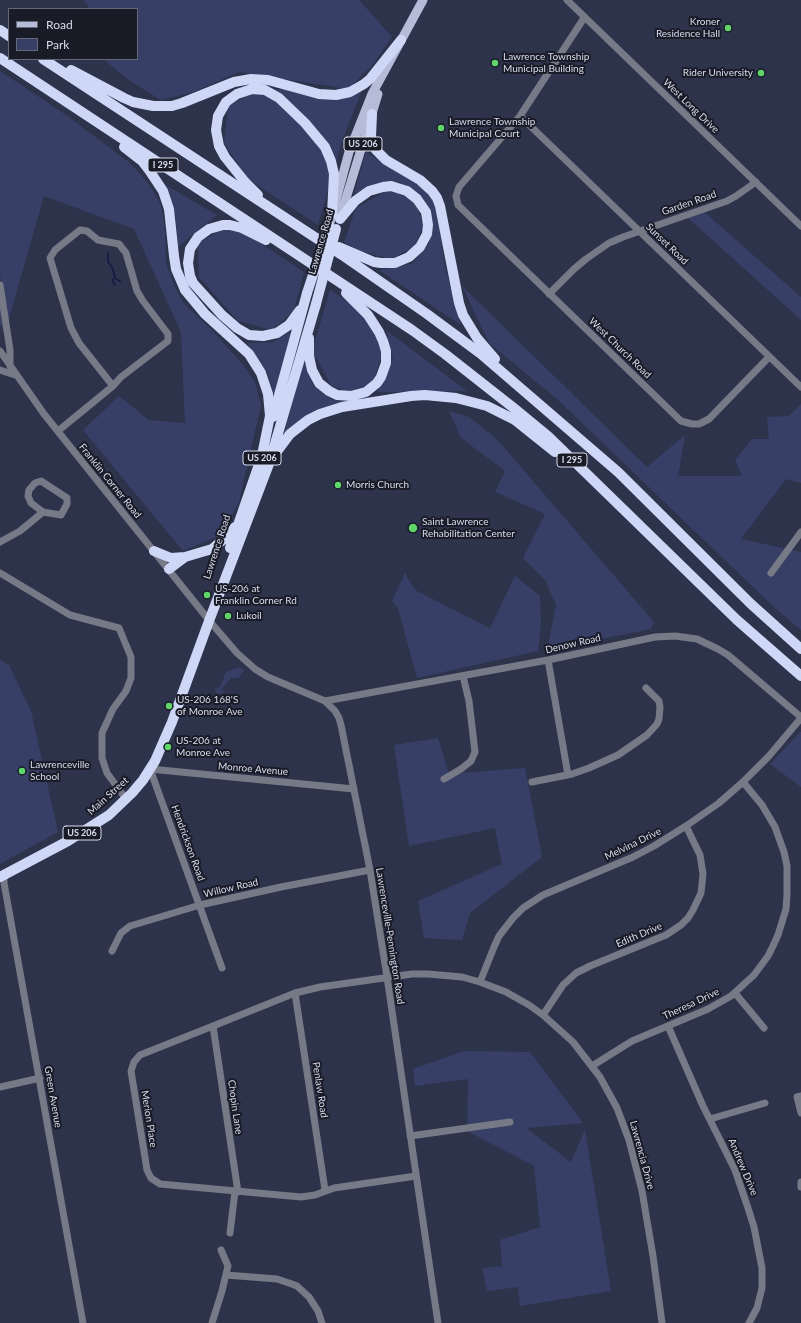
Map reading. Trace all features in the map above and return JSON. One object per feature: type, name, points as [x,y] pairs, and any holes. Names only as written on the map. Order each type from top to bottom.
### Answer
[{"type":"highway","points":[[51,60],[133,102],[162,107],[182,103],[234,82],[251,79],[268,80],[328,95],[344,94],[358,89],[367,82],[400,40]]},
{"type":"highway","name":"I 295","points":[[0,58],[412,330],[510,404],[548,436],[737,620],[801,676]]},
{"type":"highway","name":"I 295","points":[[45,60],[342,255],[428,314],[481,354],[618,472],[751,604],[801,649]]},
{"type":"highway","points":[[26,75],[132,153],[157,180],[168,203],[174,256],[178,275],[185,290],[205,314],[242,346],[249,354],[261,373],[265,383],[268,394],[270,416],[265,462]]},
{"type":"highway","points":[[298,226],[258,195],[229,163],[220,148],[216,130],[218,116],[226,102],[237,94],[254,89],[264,90],[274,94],[295,112],[321,142],[330,158],[334,174],[336,217]]},
{"type":"highway","points":[[372,114],[371,137],[376,150],[386,160],[427,185],[437,198],[440,206],[459,303],[463,316],[477,338],[509,377]]},
{"type":"highway","points":[[316,238],[374,262],[395,263],[409,257],[420,248],[427,234],[428,225],[426,212],[417,199],[407,191],[391,186],[376,188],[369,191],[336,217]]},
{"type":"highway","points":[[300,256],[242,228],[223,225],[209,229],[198,237],[190,249],[188,263],[190,276],[193,283],[203,296],[236,328],[249,335],[263,336],[276,333],[289,325],[303,306]]},
{"type":"highway","name":"Lawrence Road","points":[[209,620],[265,462],[316,304],[332,227]]},
{"type":"highway","name":"Lawrence Road","points":[[209,620],[218,584],[238,524],[265,462],[303,306],[332,227]]},
{"type":"highway","points":[[310,321],[310,363],[316,379],[324,388],[337,394],[351,396],[366,392],[377,383],[385,370],[387,357],[379,332],[361,306],[334,284],[321,270]]},
{"type":"highway","points":[[265,462],[290,434],[308,420],[320,414],[342,406],[411,396],[442,396],[480,404],[515,420],[606,492]]},
{"type":"highway","points":[[154,551],[171,558],[185,557],[212,549],[230,534],[238,524]]},
{"type":"highway","points":[[169,569],[185,557]]},
{"type":"highway","name":"Main Street","points":[[2,876],[90,828],[126,799],[150,770],[172,722],[209,620]]},
{"type":"main road","name":"Lawrence Road","points":[[336,217],[352,145],[372,94],[423,0]]},
{"type":"main road","name":"Lawrence Road","points":[[332,227],[391,59]]},
{"type":"street","name":"West Long Drive","points":[[567,0],[801,226]]},
{"type":"street","points":[[520,116],[584,18]]},
{"type":"street","name":"West Church Road","points":[[520,116],[459,187],[456,201],[461,209],[665,405],[676,418],[686,424],[699,424],[709,419],[769,356]]},
{"type":"street","name":"Sunset Road","points":[[520,116],[801,387]]},
{"type":"street","name":"Garden Road","points":[[549,294],[574,269],[598,250],[623,237],[727,201],[756,182]]},
{"type":"street","points":[[58,431],[113,386],[122,377],[168,341],[168,334],[137,291],[126,253],[119,244],[98,240],[87,231],[80,230],[55,250],[50,258],[71,328],[79,343],[113,386]]},
{"type":"street","points":[[0,285],[10,350],[10,366]]},
{"type":"street","name":"Franklin Corner Road","points":[[0,351],[15,374],[58,431],[209,620]]},
{"type":"street","points":[[0,370],[15,374]]},
{"type":"street","points":[[0,542],[20,531],[43,512],[61,515],[67,504],[67,498],[41,481],[35,483],[29,490],[28,496],[31,503],[43,512]]},
{"type":"street","points":[[771,573],[801,532]]},
{"type":"street","points":[[0,574],[70,615],[119,628],[131,657],[131,678],[126,691],[113,709],[102,733],[102,758],[107,773],[126,799]]},
{"type":"street","name":"Lawrenceville-Pennington Road","points":[[209,620],[237,653],[255,669],[280,683],[319,697],[335,711],[341,725],[370,870],[438,1323]]},
{"type":"street","name":"Denow Road","points":[[325,701],[548,660],[655,637],[675,636],[708,643],[728,655],[801,717]]},
{"type":"street","points":[[548,660],[568,775]]},
{"type":"street","points":[[444,779],[471,761],[475,752],[469,701],[463,676]]},
{"type":"street","points":[[532,782],[568,775],[589,768],[618,755],[653,729],[659,719],[659,701],[646,688]]},
{"type":"street","name":"Melvina Drive","points":[[480,982],[499,936],[512,918],[532,901],[553,889],[633,857],[686,826],[743,782],[769,756],[801,717]]},
{"type":"street","name":"Monroe Avenue","points":[[150,770],[354,789]]},
{"type":"street","name":"Hendrickson Road","points":[[150,770],[222,968]]},
{"type":"street","name":"Theresa Drive","points":[[592,1066],[632,1040],[708,1009],[735,993],[754,975],[765,961],[773,946],[783,921],[788,895],[787,866],[780,838],[769,815],[743,782]]},
{"type":"street","name":"Edith Drive","points":[[543,1015],[563,986],[576,973],[666,935],[688,918],[701,893],[703,874],[700,855],[686,826]]},
{"type":"street","name":"Willow Road","points":[[112,951],[121,934],[130,926],[200,905],[281,887],[370,870]]},
{"type":"street","name":"Green Avenue","points":[[2,876],[40,1078],[83,1323]]},
{"type":"street","name":"Lawrencia Drive","points":[[387,977],[428,974],[462,978],[480,982],[518,998],[543,1015],[573,1042],[592,1066],[609,1092],[617,1108],[633,1153],[648,1223],[662,1323]]},
{"type":"street","name":"Merion Place","points":[[387,977],[320,987],[295,993],[140,1055],[134,1062],[131,1071],[147,1170],[151,1178],[156,1182],[301,1198],[315,1195],[325,1190],[344,1186],[416,1176]]},
{"type":"street","name":"Penlaw Road","points":[[295,993],[325,1190]]},
{"type":"street","points":[[735,993],[764,1028]]},
{"type":"street","name":"Chopin Lane","points":[[214,1026],[236,1191],[230,1233]]},
{"type":"street","name":"Andrew Drive","points":[[668,1026],[737,1177],[754,1227],[762,1268],[762,1288],[757,1308],[749,1323]]},
{"type":"street","points":[[0,1086],[40,1078]]},
{"type":"street","points":[[799,1096],[801,1113]]},
{"type":"street","points":[[710,1119],[765,1103]]},
{"type":"street","points":[[410,1136],[510,1122]]},
{"type":"street","points":[[801,1182],[801,1187]]},
{"type":"street","points":[[212,1323],[228,1266],[221,1250]]},
{"type":"street","points":[[226,1275],[277,1279],[293,1284],[304,1291],[314,1303],[322,1323]]},
{"type":"green space","points":[[84,0],[359,0],[392,37],[371,67],[348,89],[239,72],[193,92],[161,100],[130,81],[104,60],[138,60],[138,8],[89,8]]},
{"type":"green space","points":[[0,71],[66,115],[130,163],[149,184],[161,205],[165,229],[166,264],[184,304],[210,328],[243,365],[255,382],[261,405],[239,502],[221,535],[183,551],[83,430],[119,396],[149,420],[185,423],[181,332],[134,229],[44,196],[5,332],[0,325],[0,295],[3,293],[0,275]]},
{"type":"green space","points":[[288,88],[334,99],[362,90],[342,141],[318,225],[248,179],[224,143],[228,107],[246,96]]},
{"type":"green space","points":[[366,152],[423,187],[435,204],[445,267],[461,325],[379,270],[412,264],[429,244],[432,217],[423,199],[399,182],[381,183],[354,194]]},
{"type":"green space","points":[[167,186],[217,215],[178,247],[176,219]]},
{"type":"green space","points":[[389,189],[415,201],[424,226],[414,247],[391,259],[361,251],[361,253],[344,242],[356,208]]},
{"type":"green space","points":[[703,211],[801,297],[801,320],[686,216]]},
{"type":"green space","points":[[227,227],[236,227],[304,272],[294,311],[272,330],[238,321],[199,277],[198,243]]},
{"type":"green space","points":[[462,286],[647,467],[685,435],[678,476],[742,476],[735,460],[752,439],[769,439],[767,417],[789,416],[801,404],[801,483],[786,479],[741,539],[801,552],[801,630],[776,609],[558,400],[489,343]]},
{"type":"green space","points":[[330,290],[365,313],[383,349],[373,384],[354,393],[331,386],[317,359],[311,355]]},
{"type":"green space","points":[[293,330],[274,399],[268,373],[250,351],[248,343],[274,342]]},
{"type":"green space","points":[[386,330],[467,391],[377,392],[393,360]]},
{"type":"green space","points":[[304,360],[313,385],[331,399],[345,403],[284,434]]},
{"type":"green space","points":[[449,411],[469,417],[496,438],[654,622],[651,629],[556,648],[548,645],[556,605],[545,580],[523,558],[545,514],[495,492],[505,471],[461,438]]},
{"type":"green space","points":[[405,573],[415,590],[490,628],[515,576],[540,596],[541,625],[538,651],[417,678],[398,608],[392,601]]},
{"type":"green space","name":"Lawrenceville School","points":[[0,660],[9,665],[31,711],[58,832],[0,864]]},
{"type":"green space","points":[[240,667],[244,671],[240,676],[238,678],[231,678],[221,690],[225,691],[223,693],[216,693],[215,689],[220,687],[226,672]]},
{"type":"green space","points":[[801,732],[801,787],[770,764]]},
{"type":"green space","points":[[438,738],[449,774],[525,768],[542,857],[470,913],[462,940],[424,938],[418,901],[502,864],[495,828],[409,846],[394,745]]},
{"type":"green space","points":[[464,1051],[530,1052],[583,1123],[526,1128],[571,1162],[585,1130],[611,1291],[520,1306],[518,1287],[487,1291],[482,1268],[502,1266],[500,1240],[540,1227],[534,1166],[467,1131],[468,1079],[415,1086],[413,1069]]},
{"type":"waterway","points":[[108,253],[108,262],[112,267],[115,278],[121,282]]},
{"type":"waterway","points":[[115,278],[112,280],[115,285]]},
{"type":"place","name":"Kroner Residence Hall","points":[[728,28]]},
{"type":"place","name":"Lawrence Township Municipal Building","points":[[495,63]]},
{"type":"place","name":"Rider University","points":[[761,73]]},
{"type":"place","name":"Lawrence Township Municipal Court","points":[[441,128]]},
{"type":"place","name":"Morris Church","points":[[338,485]]},
{"type":"place","name":"Saint Lawrence Rehabilitation Center","points":[[413,528]]},
{"type":"place","name":"US-206 at Franklin Corner Rd","points":[[207,595]]},
{"type":"place","name":"Lukoil","points":[[228,616]]},
{"type":"place","name":"US-206 168'S of Monroe Ave","points":[[169,706]]},
{"type":"place","name":"US-206 at Monroe Ave","points":[[168,747]]},
{"type":"place","name":"Lawrenceville School","points":[[22,771]]}]
